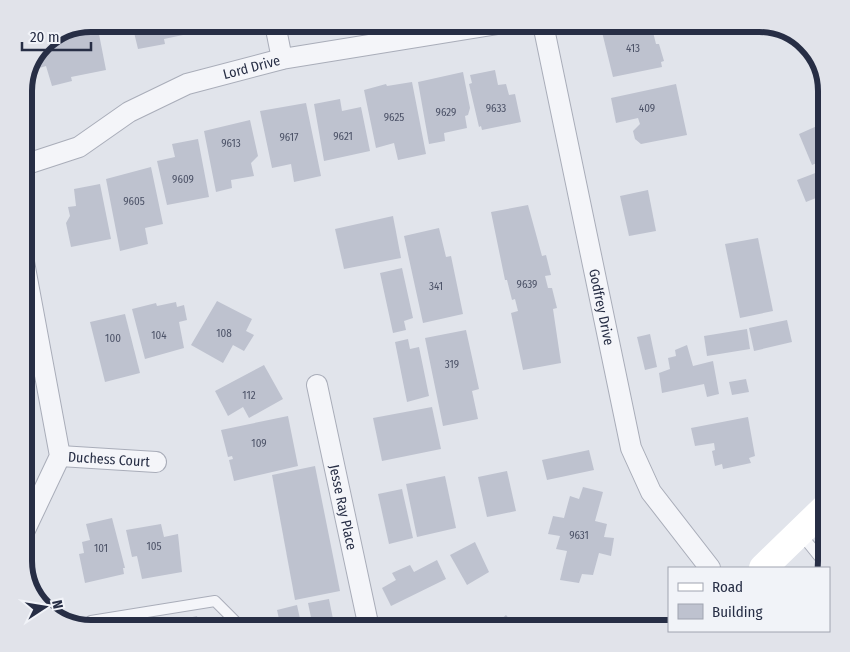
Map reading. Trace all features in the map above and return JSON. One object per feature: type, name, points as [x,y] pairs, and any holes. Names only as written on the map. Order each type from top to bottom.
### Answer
[{"type":"main road","points":[[764,567],[818,515]]},
{"type":"street","points":[[277,32],[282,59]]},
{"type":"street","name":"Lord Drive","points":[[33,162],[79,147],[129,112],[187,84],[282,59],[449,32]]},
{"type":"street","name":"Godfrey Drive","points":[[546,32],[631,448],[651,492],[709,567]]},
{"type":"street","points":[[33,310],[60,456],[33,513]]},
{"type":"street","name":"Jesse Ray Place","points":[[317,386],[367,620]]},
{"type":"street","name":"Duchess Court","points":[[60,456],[156,462]]},
{"type":"lane","points":[[800,533],[818,555]]},
{"type":"lane","points":[[97,620],[215,601],[234,620]]},
{"type":"building","points":[[99,32],[106,70],[71,77],[72,81],[52,86],[46,66],[38,68],[45,55],[62,40],[80,34]]},
{"type":"building","points":[[134,32],[182,32],[183,35],[164,39],[165,44],[138,49]]},
{"type":"building","points":[[602,32],[653,32],[664,61],[661,62],[662,67],[613,77]]},
{"type":"building","points":[[495,70],[498,85],[506,84],[509,95],[515,94],[521,122],[482,130],[481,126],[479,127],[469,84],[472,83],[470,75]]},
{"type":"building","points":[[463,72],[470,108],[468,115],[465,116],[467,128],[444,133],[445,141],[429,144],[418,82]]},
{"type":"building","points":[[412,82],[426,154],[398,160],[394,143],[376,148],[364,90],[386,84],[387,86]]},
{"type":"building","points":[[676,84],[687,135],[641,144],[635,139],[633,131],[640,124],[638,118],[616,123],[611,98]]},
{"type":"building","points":[[340,99],[342,111],[361,107],[370,151],[324,161],[314,104]]},
{"type":"building","points":[[306,103],[321,176],[294,182],[291,164],[272,168],[260,111]]},
{"type":"building","points":[[250,120],[258,156],[251,163],[254,176],[231,180],[232,188],[216,192],[204,131]]},
{"type":"building","points":[[818,126],[818,162],[812,165],[799,134]]},
{"type":"building","points":[[198,139],[209,197],[167,205],[157,161],[175,157],[172,144]]},
{"type":"building","points":[[151,167],[163,224],[145,228],[148,244],[120,251],[106,179]]},
{"type":"building","points":[[818,172],[818,197],[806,202],[797,180]]},
{"type":"building","points":[[100,184],[111,239],[71,247],[66,223],[70,216],[68,207],[76,206],[74,189]]},
{"type":"building","points":[[648,190],[656,231],[629,236],[620,196]]},
{"type":"building","points":[[528,205],[542,256],[546,255],[551,275],[545,276],[548,288],[552,288],[557,308],[553,309],[561,363],[523,370],[511,313],[518,311],[515,299],[512,300],[507,280],[505,280],[491,212]]},
{"type":"building","points":[[393,216],[401,258],[344,269],[335,229]]},
{"type":"building","points":[[439,228],[446,257],[451,256],[463,314],[423,323],[404,236]]},
{"type":"building","points":[[758,238],[773,311],[740,318],[725,244]]},
{"type":"building","points":[[402,268],[413,318],[404,321],[406,330],[393,333],[380,273]]},
{"type":"building","points":[[217,301],[252,319],[246,331],[254,335],[244,351],[233,345],[223,363],[191,345]]},
{"type":"building","points":[[176,302],[177,307],[184,305],[187,320],[179,322],[184,348],[145,359],[132,309],[156,303],[157,306]]},
{"type":"building","points":[[125,314],[140,373],[105,382],[90,322]]},
{"type":"building","points":[[787,320],[792,342],[754,351],[749,328]]},
{"type":"building","points":[[747,329],[750,349],[707,356],[704,336]]},
{"type":"building","points":[[466,330],[479,389],[472,391],[478,419],[443,426],[425,338]]},
{"type":"building","points":[[650,334],[657,367],[645,370],[637,337]]},
{"type":"building","points":[[408,339],[410,349],[419,347],[429,396],[407,402],[395,342]]},
{"type":"building","points":[[687,345],[693,366],[713,361],[719,394],[707,397],[704,384],[662,393],[659,373],[670,369],[668,358],[676,356],[675,350]]},
{"type":"building","points":[[264,365],[283,399],[249,418],[243,407],[228,416],[215,391]]},
{"type":"building","points":[[746,379],[749,392],[732,395],[729,382]]},
{"type":"building","points":[[432,407],[441,449],[382,461],[373,418]]},
{"type":"building","points":[[288,416],[298,466],[234,481],[229,460],[233,459],[232,456],[228,457],[221,430]]},
{"type":"building","points":[[748,417],[755,456],[749,458],[751,463],[723,469],[722,464],[715,466],[712,451],[715,450],[714,443],[695,446],[691,428]]},
{"type":"building","points":[[589,450],[594,470],[547,480],[542,460]]},
{"type":"building","points":[[315,466],[340,591],[295,600],[272,475]]},
{"type":"building","points":[[507,471],[516,511],[487,517],[478,477]]},
{"type":"building","points":[[445,476],[456,528],[417,537],[406,484]]},
{"type":"building","points":[[583,487],[603,492],[595,521],[607,524],[604,537],[614,538],[611,556],[599,553],[593,575],[582,574],[579,583],[560,580],[567,551],[556,549],[560,536],[548,534],[553,516],[564,518],[570,496],[579,499]]},
{"type":"building","points":[[402,489],[413,538],[389,544],[378,494]]},
{"type":"building","points":[[112,518],[125,568],[123,568],[124,574],[85,583],[79,554],[84,553],[82,542],[90,540],[86,524]]},
{"type":"building","points":[[161,524],[164,537],[178,534],[182,572],[142,579],[137,556],[132,557],[126,530]]},
{"type":"building","points":[[475,542],[489,572],[467,585],[450,555]]},
{"type":"building","points":[[437,560],[446,579],[391,606],[382,588],[396,580],[392,573],[410,565],[414,572]]},
{"type":"building","points":[[329,599],[333,620],[312,620],[308,603]]},
{"type":"building","points":[[297,605],[300,620],[279,620],[277,610]]},
{"type":"building","points":[[506,615],[510,620],[500,620]]},
{"type":"building","points":[[197,616],[198,620],[179,620]]}]
